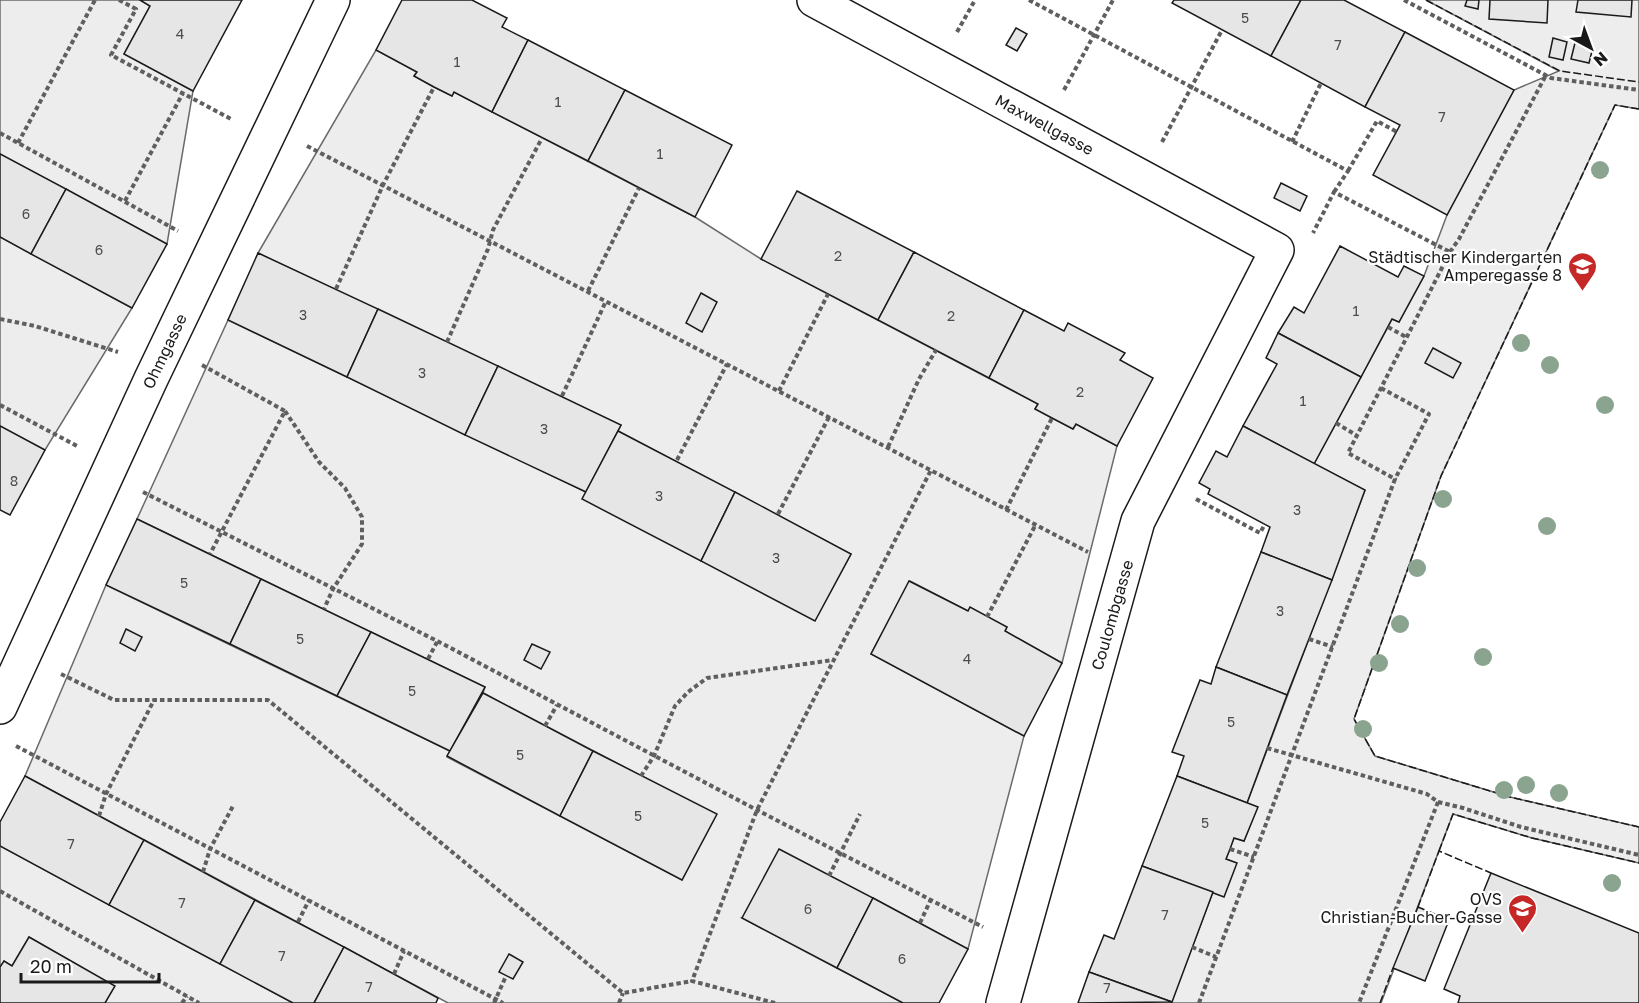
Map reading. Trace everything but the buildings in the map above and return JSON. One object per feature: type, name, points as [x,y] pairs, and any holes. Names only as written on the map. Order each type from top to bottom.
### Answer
[{"type":"street","name":"Ohmgasse","points":[[0,707],[162,357],[333,0]]},
{"type":"street","name":"Maxwellgasse","points":[[814,0],[1277,250]]},
{"type":"street","name":"Coulombgasse","points":[[1003,1003],[1138,521],[1277,250]]},
{"type":"path","points":[[18,143],[95,0]]},
{"type":"path","points":[[119,0],[136,9],[111,55],[183,93],[383,185],[1124,570]]},
{"type":"path","points":[[1029,0],[1348,171]]},
{"type":"path","points":[[1045,124],[1113,0]]},
{"type":"path","points":[[1404,0],[1551,78],[1639,90]]},
{"type":"path","points":[[1143,177],[1222,30]]},
{"type":"path","points":[[1395,479],[1348,453],[1450,252],[1460,239],[1546,75]]},
{"type":"path","points":[[1292,142],[1321,83]]},
{"type":"path","points":[[336,289],[383,185],[434,87]]},
{"type":"path","points":[[125,201],[183,93]]},
{"type":"path","points":[[1277,250],[1312,235],[1334,192],[1377,121],[1397,132]]},
{"type":"path","points":[[0,133],[213,250]]},
{"type":"path","points":[[447,342],[488,249],[493,230],[542,138]]},
{"type":"path","points":[[588,291],[639,188]]},
{"type":"path","points":[[1334,192],[1450,252]]},
{"type":"path","points":[[779,391],[828,294]]},
{"type":"path","points":[[562,396],[606,301]]},
{"type":"path","points":[[0,319],[35,326],[126,355],[162,357],[285,411],[319,462],[345,488],[362,517],[362,544],[333,589],[324,609]]},
{"type":"path","points":[[1388,327],[1406,337]]},
{"type":"path","points":[[888,447],[936,350]]},
{"type":"path","points":[[677,460],[727,364]]},
{"type":"path","points":[[1199,1003],[1395,479],[1429,414],[1381,388]]},
{"type":"path","points":[[0,405],[130,485],[1020,945]]},
{"type":"path","points":[[210,554],[285,411]]},
{"type":"path","points":[[778,514],[829,417]]},
{"type":"path","points":[[1006,510],[1052,418]]},
{"type":"path","points":[[1336,423],[1356,435]]},
{"type":"path","points":[[692,981],[756,810],[931,470]]},
{"type":"path","points":[[1159,480],[1260,533],[1265,524]]},
{"type":"path","points":[[987,617],[1036,524]]},
{"type":"path","points":[[1309,639],[1333,647]]},
{"type":"path","points":[[428,659],[437,642]]},
{"type":"path","points":[[24,656],[114,700],[268,700],[623,993],[692,981],[759,1001],[775,1003]]},
{"type":"path","points":[[641,776],[654,756],[675,706],[688,692],[707,678],[833,660]]},
{"type":"path","points":[[99,816],[106,794],[154,700]]},
{"type":"path","points":[[545,726],[557,705]]},
{"type":"path","points":[[11,743],[495,1001],[503,1003]]},
{"type":"path","points":[[1267,748],[1427,794],[1438,802],[1463,807],[1521,827],[1639,855]]},
{"type":"path","points":[[1359,1003],[1438,802]]},
{"type":"path","points":[[203,872],[210,849],[233,806]]},
{"type":"path","points":[[829,876],[860,814]]},
{"type":"path","points":[[1230,849],[1254,857]]},
{"type":"path","points":[[0,891],[200,1003]]},
{"type":"path","points":[[298,922],[309,900]]},
{"type":"path","points":[[920,923],[931,900]]},
{"type":"path","points":[[1192,947],[1216,957]]},
{"type":"path","points":[[394,974],[404,951]]},
{"type":"path","points":[[495,1001],[506,976]]},
{"type":"path","points":[[619,1003],[623,993]]},
{"type":"path","points":[[182,1003],[187,996]]},
{"type":"shaded area","points":[[0,0],[140,0],[150,6],[124,54],[193,91],[167,244],[0,154]]},
{"type":"shaded area","points":[[1426,0],[1639,0],[1639,109],[1615,105],[1441,476],[1354,719],[1375,756],[1510,797],[1639,827],[1639,863],[1532,838],[1453,814],[1381,1003],[1171,1003],[1213,892],[1236,863],[1226,859],[1234,838],[1244,841],[1257,808],[1247,803],[1365,490],[1314,464],[1392,319],[1399,322],[1424,276],[1447,215],[1514,90],[1559,71]]},
{"type":"shaded area","points":[[376,50],[417,72],[414,76],[434,87],[452,96],[454,92],[695,217],[761,259],[1038,404],[1035,409],[1073,429],[1076,424],[1117,446],[1062,663],[1005,631],[1007,627],[970,608],[968,611],[910,581],[871,654],[1024,736],[968,949],[873,898],[742,918],[903,1003],[448,1003],[25,776],[106,585],[450,751],[447,757],[682,880],[716,815],[483,693],[485,687],[137,519],[228,320],[586,492],[583,498],[815,620],[851,554],[618,431],[621,425],[258,253]]},
{"type":"shaded area","points":[[0,237],[132,308],[45,450],[0,426]]},
{"type":"shaded area","points":[[0,846],[293,1003],[105,1003],[114,986],[29,937],[12,966],[4,961],[0,967]]},
{"type":"fence","points":[[1426,0],[1560,71],[1639,82]]},
{"type":"fence","points":[[1639,109],[1615,105],[1441,476],[1354,719],[1375,756],[1510,797],[1639,827]]},
{"type":"fence","points":[[1439,851],[1453,814],[1532,838],[1639,863]]},
{"type":"fence","points":[[1418,907],[1439,851],[1491,873]]},
{"type":"fence","points":[[1380,1003],[1393,968]]},
{"type":"place","name":"Städtischer Kindergarten Amperegasse 8","points":[[1583,292]]},
{"type":"place","name":"OVS Christian-Bucher-Gasse","points":[[1523,934]]}]
